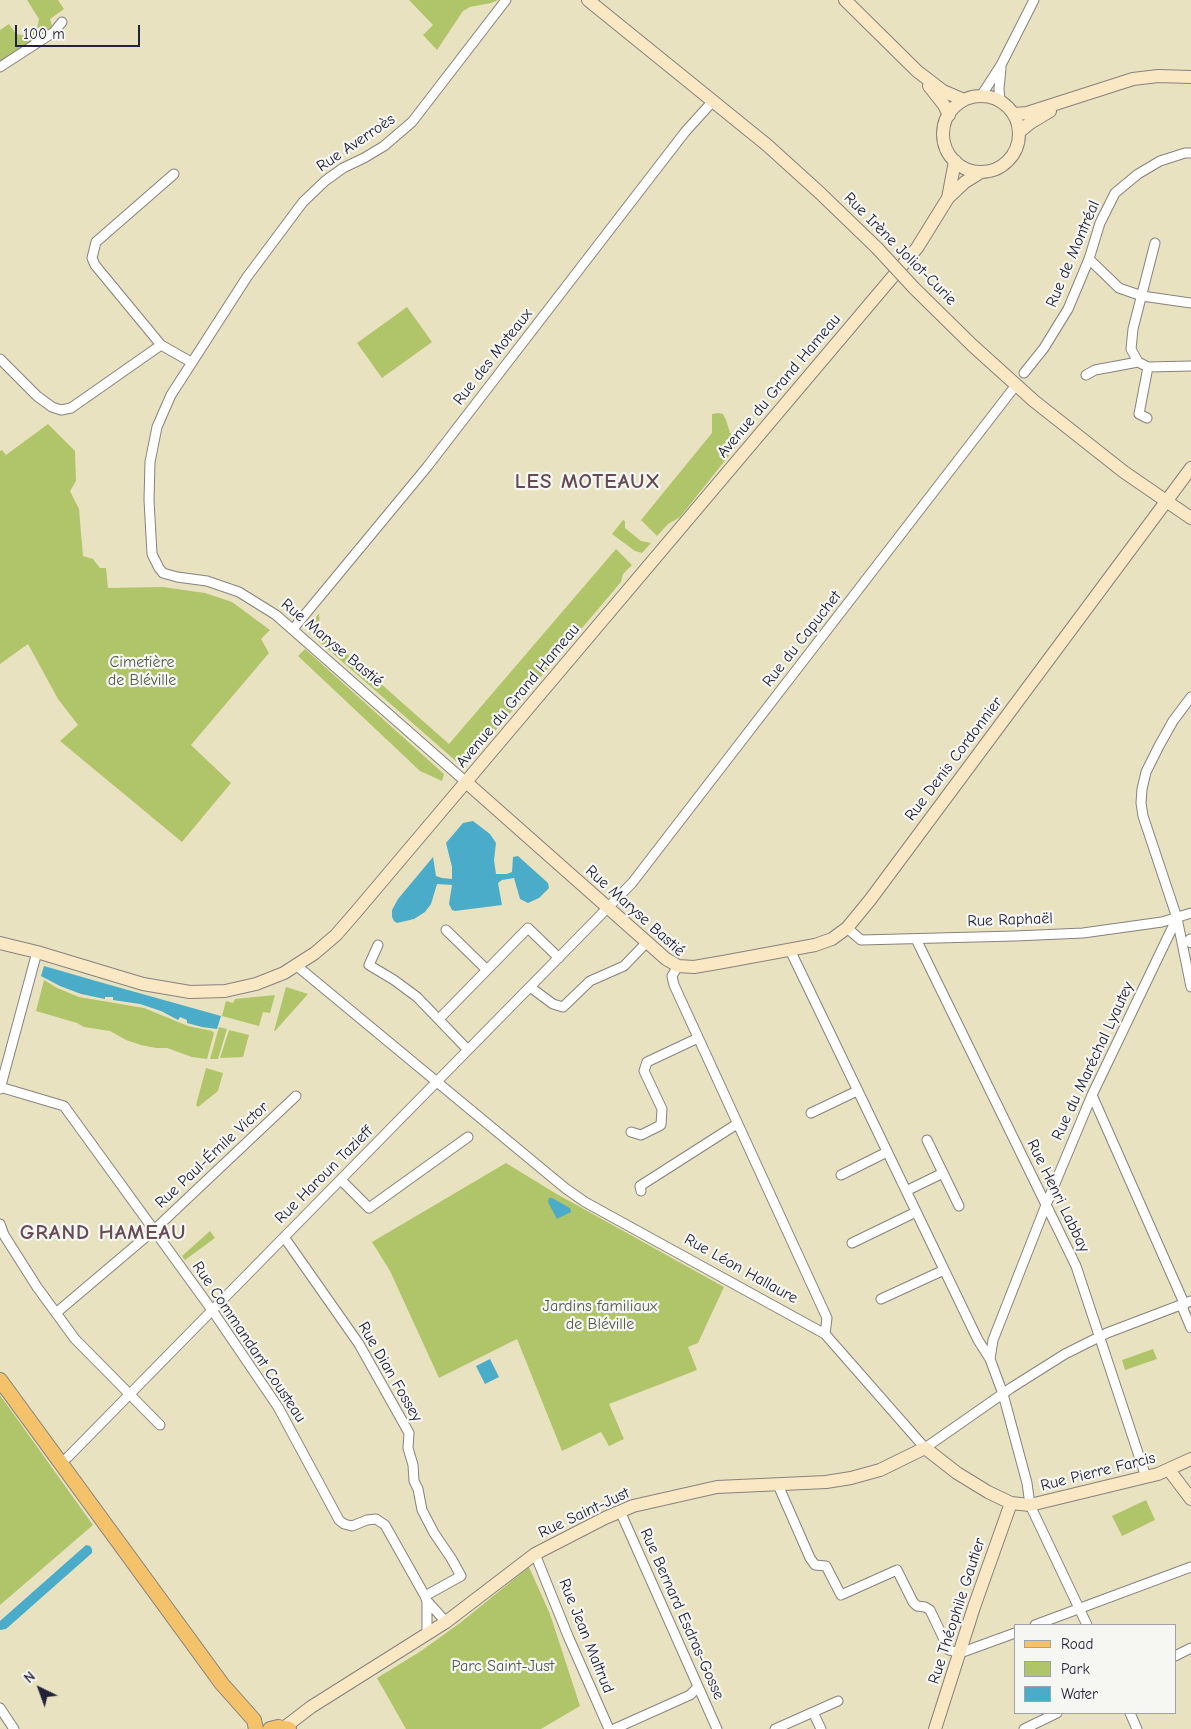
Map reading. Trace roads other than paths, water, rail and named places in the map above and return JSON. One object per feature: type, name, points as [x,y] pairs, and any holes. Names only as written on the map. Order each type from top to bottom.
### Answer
[{"type":"main road","points":[[0,1380],[222,1684],[255,1725],[285,1726]]},
{"type":"street","name":"Rue Averroès","points":[[191,362],[247,277],[303,202],[325,181],[343,168],[384,146],[412,122],[506,0]]},
{"type":"street","points":[[845,0],[917,71],[943,92],[964,100]]},
{"type":"street","points":[[981,96],[1001,65],[1034,0]]},
{"type":"street","name":"Rue Irène Joliot-Curie","points":[[596,2],[767,145],[820,192],[877,248],[914,288],[1016,385],[1089,445],[1166,502],[1191,518]]},
{"type":"street","points":[[0,67],[54,32],[62,22]]},
{"type":"street","points":[[1000,101],[1001,65]]},
{"type":"street","points":[[917,71],[944,105],[949,115]]},
{"type":"street","points":[[1014,114],[1027,113],[1133,79],[1158,76],[1191,77]]},
{"type":"street","points":[[981,172],[967,169],[955,161],[949,155],[944,139],[943,130],[949,115],[964,100],[988,96],[1000,101],[1014,114],[1019,132],[1036,119],[1073,99]]},
{"type":"street","name":"Rue des Moteaux","points":[[293,629],[427,467],[686,132],[713,101]]},
{"type":"street","name":"Avenue du Grand Hameau","points":[[0,943],[37,952],[143,984],[190,992],[224,991],[274,978],[297,966],[322,948],[346,924],[917,248],[948,198],[965,182],[981,172],[998,168],[1006,163],[1016,149],[1019,132]]},
{"type":"street","name":"Rue de Montréal","points":[[1024,373],[1044,348],[1068,308],[1089,259],[1100,223],[1115,193],[1138,174],[1160,161],[1191,152]]},
{"type":"street","name":"Avenue du Grand Hameau","points":[[948,198],[955,161]]},
{"type":"street","points":[[174,174],[96,242],[92,258],[161,345],[191,362]]},
{"type":"street","points":[[1155,243],[1133,329],[1131,349],[1138,362],[1148,367],[1191,366]]},
{"type":"street","points":[[1089,259],[1119,288],[1142,296],[1191,303]]},
{"type":"street","points":[[0,359],[37,396],[52,407],[61,410],[71,408],[161,345]]},
{"type":"street","name":"Rue Maryse Bastié","points":[[191,362],[165,406],[154,439],[150,462],[149,500],[152,554],[159,568],[163,573],[208,581],[239,592],[276,615],[666,959],[678,966],[672,976],[674,985],[826,1318],[825,1334]]},
{"type":"street","points":[[1086,375],[1094,370],[1138,362]]},
{"type":"street","points":[[1147,418],[1139,414],[1148,367]]},
{"type":"street","name":"Rue du Capuchet","points":[[608,908],[632,883],[1016,385]]},
{"type":"street","name":"Rue Denis Cordonnier","points":[[678,966],[694,967],[815,945],[832,939],[847,928],[876,892],[1191,468]]},
{"type":"street","points":[[1191,697],[1158,746],[1146,772],[1141,803],[1143,816],[1177,918],[1191,987]]},
{"type":"street","name":"Rue Haroun Tazieff","points":[[60,1463],[608,908]]},
{"type":"street","name":"Rue Raphaël","points":[[847,928],[860,940],[1083,933],[1162,922],[1191,913]]},
{"type":"street","name":"Rue du Maréchal Lyautey","points":[[990,1359],[993,1340],[1092,1095],[1177,918]]},
{"type":"street","points":[[439,1019],[528,928],[559,958]]},
{"type":"street","points":[[446,930],[487,970]]},
{"type":"street","name":"Rue Henri Labbay","points":[[916,939],[1076,1266],[1146,1477]]},
{"type":"street","points":[[530,986],[553,1004],[563,1007],[590,981],[624,966],[647,942]]},
{"type":"street","points":[[378,945],[369,965],[394,980],[417,998],[468,1050]]},
{"type":"street","points":[[790,950],[978,1340],[990,1359],[1003,1394],[1027,1483],[1030,1505],[1086,1624]]},
{"type":"street","points":[[0,1087],[37,952]]},
{"type":"street","name":"Rue Léon Hallaure","points":[[297,966],[550,1177],[585,1202],[825,1334],[925,1448],[957,1473],[988,1492],[1011,1503]]},
{"type":"street","points":[[632,1132],[642,1135],[661,1125],[662,1109],[644,1071],[647,1062],[698,1038]]},
{"type":"street","name":"Rue Commandant Cousteau","points":[[0,1087],[64,1106],[212,1310],[278,1407],[339,1520],[344,1524],[352,1526],[367,1520],[376,1519],[381,1521],[426,1599],[446,1622]]},
{"type":"street","points":[[811,1113],[857,1091]]},
{"type":"street","points":[[1092,1095],[1187,1302],[1184,1309],[1191,1328]]},
{"type":"street","name":"Rue Paul-Émile Victor","points":[[56,1313],[154,1230],[296,1096]]},
{"type":"street","points":[[641,1191],[640,1186],[737,1124]]},
{"type":"street","points":[[341,1180],[369,1208],[468,1137]]},
{"type":"street","points":[[927,1140],[959,1206]]},
{"type":"street","points":[[841,1175],[887,1152]]},
{"type":"street","points":[[906,1191],[943,1173]]},
{"type":"street","points":[[852,1243],[916,1212]]},
{"type":"street","points":[[0,1224],[12,1249],[37,1288],[75,1339],[160,1425]]},
{"type":"street","name":"Rue Dian Fossey","points":[[284,1237],[360,1344],[409,1433],[408,1448],[422,1510],[434,1534],[461,1576],[426,1599]]},
{"type":"street","points":[[881,1300],[944,1270]]},
{"type":"street","points":[[925,1448],[1058,1358],[1099,1336],[1187,1302]]},
{"type":"street","name":"Rue Saint-Just","points":[[285,1726],[311,1707],[446,1622],[535,1554],[620,1511],[633,1506],[717,1487],[826,1482],[851,1478],[880,1470],[925,1448]]},
{"type":"street","name":"Rue Pierre Farcis","points":[[1011,1503],[1030,1505],[1146,1477],[1169,1470],[1191,1459]]},
{"type":"street","points":[[1169,1470],[1191,1499]]},
{"type":"street","points":[[778,1485],[810,1558],[815,1565],[826,1566],[841,1595],[897,1570],[912,1602],[930,1610],[949,1650],[960,1654],[1014,1633]]},
{"type":"street","name":"Rue Théophile Gautier","points":[[935,1729],[1011,1503]]},
{"type":"street","name":"Rue Bernard Esdras-Gosse","points":[[620,1511],[717,1729]]},
{"type":"street","name":"Rue Jean Maltrud","points":[[535,1554],[608,1729]]},
{"type":"street","points":[[1038,1624],[1191,1567]]},
{"type":"street","points":[[426,1599],[427,1634]]},
{"type":"street","points":[[1176,1656],[1191,1648]]},
{"type":"street","points":[[614,1729],[690,1695],[698,1687]]},
{"type":"street","points":[[775,1729],[838,1701]]},
{"type":"street","points":[[0,1708],[14,1729]]},
{"type":"street","points":[[814,1712],[821,1729]]},
{"type":"street","points":[[1024,1729],[1056,1714]]},
{"type":"street","points":[[1130,1714],[1137,1729]]},
{"type":"water","points":[[473,821],[490,834],[496,843],[494,860],[496,874],[512,872],[513,857],[518,856],[548,883],[549,888],[539,898],[528,903],[520,899],[514,878],[502,880],[498,883],[502,905],[455,911],[452,910],[449,904],[452,885],[437,884],[431,904],[425,912],[414,919],[397,923],[394,921],[392,910],[398,899],[433,857],[436,876],[452,879],[452,867],[446,843],[463,823]]},
{"type":"water","points":[[44,966],[221,1016],[217,1029],[187,1023],[187,1020],[180,1017],[178,1020],[161,1011],[140,1004],[113,1000],[113,997],[105,997],[105,999],[81,994],[41,976]]},
{"type":"water","points":[[549,1198],[570,1208],[571,1212],[557,1219],[548,1202]]},
{"type":"water","points":[[490,1359],[499,1377],[485,1384],[476,1366]]},
{"type":"water","points":[[86,1545],[90,1546],[92,1553],[6,1629],[0,1630],[0,1621]]},
{"type":"district","name":"LES MOTEAUX","points":[[588,482]]},
{"type":"district","name":"GRAND HAMEAU","points":[[103,1233]]},
{"type":"park label","name":"Cimetière de Bléville","points":[[142,671]]},
{"type":"park label","name":"Jardins familiaux de Bléville","points":[[600,1315]]},
{"type":"park label","name":"Parc Saint-Just","points":[[503,1666]]}]
